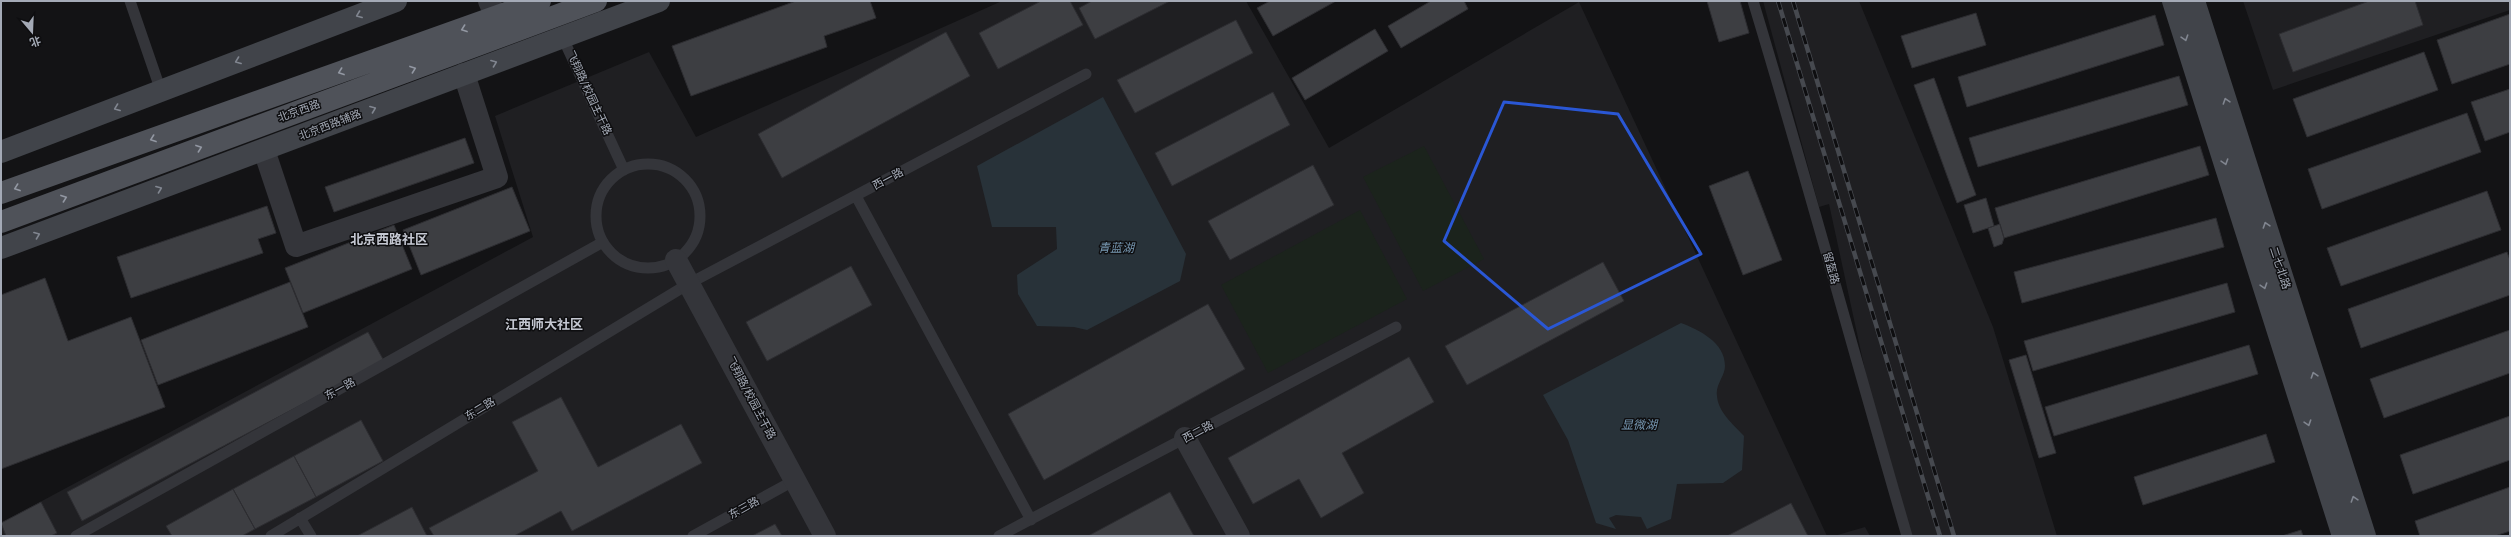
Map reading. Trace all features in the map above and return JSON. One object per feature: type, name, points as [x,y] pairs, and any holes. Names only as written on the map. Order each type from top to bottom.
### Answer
[{"type":"main road","points":[[1,152],[396,1]]},
{"type":"main road","name":"北京西路","points":[[1,193],[493,9],[546,9],[596,1]]},
{"type":"main road","name":"北京西路辅路","points":[[1,248],[658,1]]},
{"type":"main road","name":"二七北路","points":[[2173,1],[2343,536]]},
{"type":"main road","name":"二七北路","points":[[2194,1],[2365,536]]},
{"type":"main road","name":"北京西路","points":[[1,222],[546,9]]},
{"type":"street","points":[[264,150],[296,246],[497,177],[464,74]]},
{"type":"street","name":"飞翔路/校园主干路","points":[[676,260],[690,283],[824,536]]},
{"type":"street","points":[[1185,438],[1239,536]]},
{"type":"lane","points":[[130,1],[161,91]]},
{"type":"lane","name":"留盔路","points":[[1754,1],[1810,189],[1854,357],[1907,536]]},
{"type":"lane","name":"飞翔路/校园主干路","points":[[546,9],[562,37],[624,170]]},
{"type":"lane","name":"西一路","points":[[690,283],[1086,74]]},
{"type":"lane","points":[[641,164],[659,164],[675,171],[688,182],[697,197],[700,214],[698,232],[690,248],[676,260],[661,266],[644,268],[623,261],[614,255],[603,242],[597,226],[596,209],[601,193],[611,180],[624,170],[641,164]]},
{"type":"lane","points":[[856,196],[1031,520]]},
{"type":"lane","name":"东一路","points":[[76,536],[603,242]]},
{"type":"lane","name":"东二路","points":[[271,536],[690,283]]},
{"type":"lane","name":"西二路","points":[[999,536],[1396,328]]},
{"type":"lane","name":"东三路","points":[[693,536],[795,480]]},
{"type":"lane","points":[[300,518],[310,536]]},
{"type":"highlighted area","points":[[1504,102],[1618,114],[1701,254],[1548,329],[1444,241]]},
{"type":"shaded area","points":[[1002,1],[1246,1],[1329,148],[1579,2],[1827,536],[1,536],[1,523],[533,237],[495,116],[649,52],[696,137]]},
{"type":"shaded area","points":[[1763,1],[1859,1],[1993,327],[2057,536],[1908,536],[1871,398],[1829,204],[1819,207]]},
{"type":"shaded area","points":[[2243,1],[2510,1],[2510,10],[2273,90]]},
{"type":"shaded area","points":[[1424,146],[1484,259],[1423,291],[1363,177]]},
{"type":"shaded area","points":[[1360,210],[1407,299],[1268,373],[1221,285]]},
{"type":"shaded area","points":[[1865,527],[1870,536],[1834,536]]},
{"type":"water","name":"青蓝湖","points":[[1103,97],[1186,254],[1180,281],[1087,330],[1074,327],[1037,326],[1018,294],[1017,275],[1057,249],[1056,227],[992,227],[977,166]]},
{"type":"water","name":"显微湖","points":[[1681,323],[1703,333],[1721,350],[1724,358],[1725,370],[1717,388],[1718,402],[1723,413],[1744,436],[1742,470],[1723,483],[1677,484],[1671,519],[1647,529],[1641,517],[1616,515],[1609,518],[1616,529],[1596,523],[1568,440],[1543,395]]},
{"type":"building","points":[[796,1],[870,1],[876,18],[824,36],[827,47],[691,96],[672,46]]},
{"type":"building","points":[[1041,1],[1070,1],[1083,25],[998,69],[979,33]]},
{"type":"building","points":[[1092,1],[1170,1],[1095,39],[1079,8]]},
{"type":"building","points":[[1270,1],[1336,1],[1273,36],[1257,8]]},
{"type":"building","points":[[1431,1],[1464,1],[1468,9],[1401,48],[1388,26]]},
{"type":"building","points":[[1707,1],[1740,1],[1749,33],[1719,42]]},
{"type":"building","points":[[2369,1],[2415,1],[2423,25],[2293,72],[2279,34]]},
{"type":"building","points":[[1976,13],[1986,45],[1912,68],[1901,36]]},
{"type":"building","points":[[2510,14],[2510,64],[2452,84],[2437,40]]},
{"type":"building","points":[[2155,15],[2164,45],[1967,107],[1958,77]]},
{"type":"building","points":[[1236,20],[1253,53],[1135,113],[1117,80]]},
{"type":"building","points":[[1375,29],[1388,51],[1305,100],[1292,78]]},
{"type":"building","points":[[946,32],[970,76],[782,178],[758,134]]},
{"type":"building","points":[[2424,52],[2438,90],[2307,137],[2293,99]]},
{"type":"building","points":[[2179,76],[2188,105],[1978,167],[1969,138]]},
{"type":"building","points":[[1934,78],[1976,195],[1957,203],[1914,85]]},
{"type":"building","points":[[2510,89],[2510,132],[2485,141],[2471,102]]},
{"type":"building","points":[[1273,92],[1290,125],[1172,186],[1155,153]]},
{"type":"building","points":[[2467,113],[2481,152],[2322,209],[2308,169]]},
{"type":"building","points":[[465,138],[474,163],[334,212],[325,187]]},
{"type":"building","points":[[2200,146],[2209,175],[2004,238],[1995,208]]},
{"type":"building","points":[[1313,165],[1334,205],[1230,260],[1208,221]]},
{"type":"building","points":[[1748,171],[1782,260],[1743,275],[1709,186]]},
{"type":"building","points":[[512,187],[530,231],[421,275],[403,230]]},
{"type":"building","points":[[2487,191],[2501,230],[2341,286],[2327,248]]},
{"type":"building","points":[[1986,198],[1994,226],[1973,233],[1964,205]]},
{"type":"building","points":[[267,206],[276,233],[258,239],[263,253],[131,298],[117,257]]},
{"type":"building","points":[[2216,218],[2224,247],[2022,303],[2014,272]]},
{"type":"building","points":[[2000,224],[2004,238],[2002,244],[1994,247],[1988,228]]},
{"type":"building","points":[[394,225],[412,269],[303,313],[285,268]]},
{"type":"building","points":[[2507,252],[2510,260],[2510,295],[2361,348],[2348,309]]},
{"type":"building","points":[[1603,262],[1624,301],[1467,385],[1445,346]]},
{"type":"building","points":[[851,266],[872,305],[767,361],[746,322]]},
{"type":"building","points":[[45,278],[68,341],[131,317],[165,407],[1,469],[1,295]]},
{"type":"building","points":[[290,282],[308,327],[158,385],[141,340]]},
{"type":"building","points":[[2227,283],[2235,312],[2033,371],[2024,341]]},
{"type":"building","points":[[1208,304],[1245,369],[1044,480],[1008,414]]},
{"type":"building","points":[[2510,330],[2510,373],[2384,418],[2370,379]]},
{"type":"building","points":[[368,332],[384,361],[82,521],[67,492]]},
{"type":"building","points":[[2249,345],[2258,374],[2054,436],[2045,407]]},
{"type":"building","points":[[2026,355],[2056,453],[2039,458],[2009,360]]},
{"type":"building","points":[[1409,357],[1434,402],[1342,453],[1364,493],[1321,518],[1299,479],[1253,504],[1228,458]]},
{"type":"building","points":[[561,397],[598,467],[681,424],[702,463],[572,531],[561,511],[514,536],[434,536],[429,528],[538,471],[512,422]]},
{"type":"building","points":[[2510,416],[2510,460],[2413,494],[2400,455]]},
{"type":"building","points":[[361,420],[383,461],[316,497],[294,456]]},
{"type":"building","points":[[2266,434],[2275,462],[2143,505],[2134,477]]},
{"type":"building","points":[[294,456],[316,497],[255,529],[233,489]]},
{"type":"building","points":[[2510,487],[2510,531],[2495,536],[2420,536],[2415,521]]},
{"type":"building","points":[[233,489],[255,529],[242,536],[172,536],[166,526]]},
{"type":"building","points":[[1170,492],[1194,536],[1088,536]]},
{"type":"building","points":[[41,502],[57,533],[51,536],[6,536],[1,523]]},
{"type":"building","points":[[1791,503],[1808,536],[1727,536]]},
{"type":"building","points":[[412,507],[427,536],[357,536]]},
{"type":"building","points":[[775,524],[782,536],[752,536]]},
{"type":"building","points":[[2301,530],[2303,536],[2282,536]]},
{"type":"railway","points":[[1778,1],[1940,536]]},
{"type":"railway","points":[[1793,1],[1954,536]]},
{"type":"district","name":"北京西路社区","points":[[389,239]]},
{"type":"district","name":"江西师大社区","points":[[544,324]]}]
